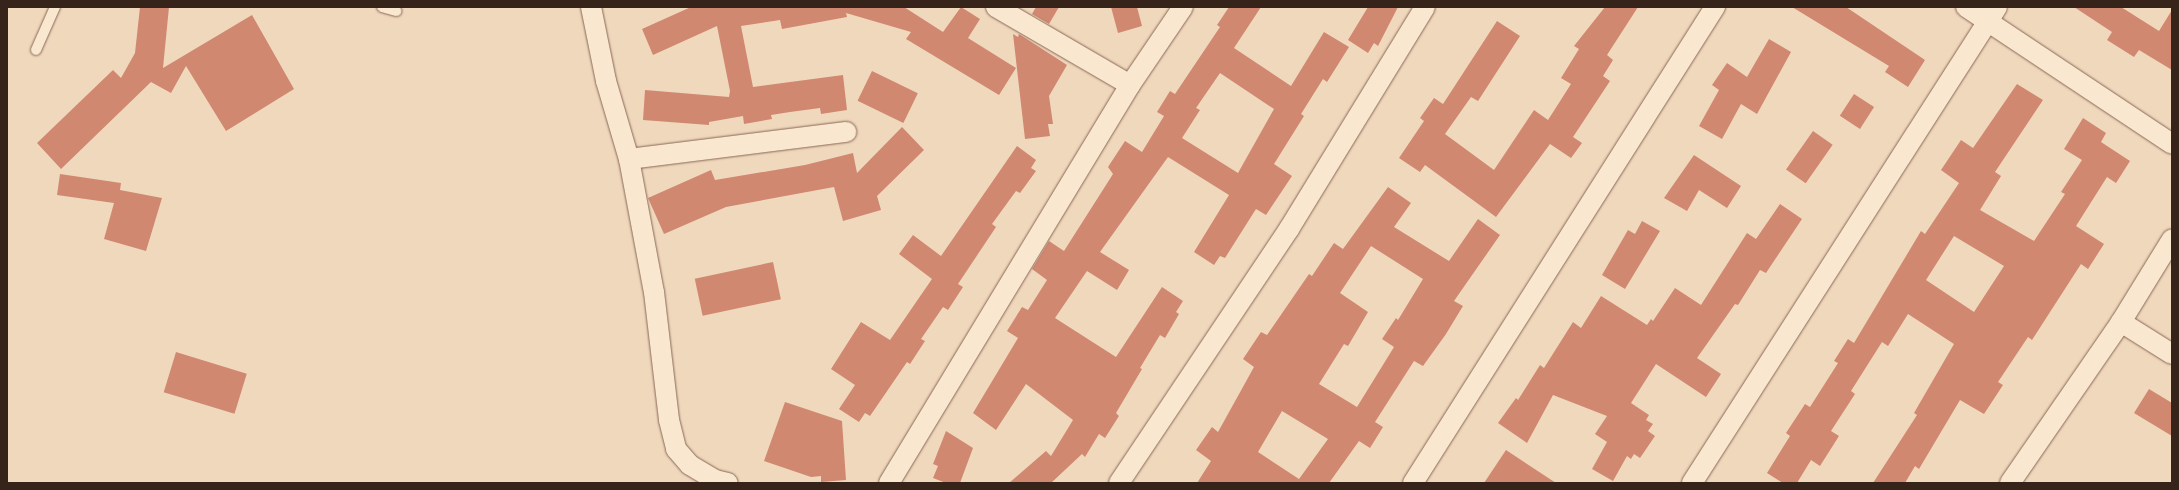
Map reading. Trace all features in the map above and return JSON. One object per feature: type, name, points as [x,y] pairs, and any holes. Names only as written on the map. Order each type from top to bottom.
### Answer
[{"type":"street","points":[[591,7],[606,81],[629,159],[654,292],[669,420],[676,449],[690,465],[715,480],[728,483]]},
{"type":"street","points":[[996,7],[1130,85]]},
{"type":"street","points":[[889,483],[1130,85],[1183,7]]},
{"type":"street","points":[[1118,483],[1288,229],[1424,7]]},
{"type":"street","points":[[1412,483],[1715,7]]},
{"type":"street","points":[[1966,7],[1992,14],[2172,144]]},
{"type":"street","points":[[1692,483],[1992,14]]},
{"type":"street","points":[[629,159],[846,132]]},
{"type":"street","points":[[2010,483],[2121,322],[2172,239]]},
{"type":"street","points":[[2121,322],[2172,354]]},
{"type":"lane","points":[[36,50],[56,7]]},
{"type":"lane","points":[[382,7],[396,11]]},
{"type":"building","points":[[140,7],[169,7],[163,68],[252,15],[294,89],[226,131],[186,66],[171,93],[151,82],[61,169],[37,143],[113,70],[121,78],[135,53]]},
{"type":"building","points":[[691,7],[904,7],[943,32],[961,7],[980,19],[968,38],[1016,68],[999,95],[906,39],[911,32],[846,13],[847,17],[782,29],[780,20],[741,26],[753,87],[843,75],[847,110],[821,114],[820,108],[790,112],[771,115],[772,119],[744,124],[743,116],[709,122],[709,125],[643,120],[645,90],[729,97],[730,91],[717,26],[653,55],[642,29]]},
{"type":"building","points":[[1036,7],[1059,7],[1049,24],[1032,14]]},
{"type":"building","points":[[1111,7],[1137,7],[1142,26],[1118,33]]},
{"type":"building","points":[[1229,7],[1261,7],[1234,48],[1291,86],[1324,32],[1349,47],[1327,82],[1323,79],[1301,114],[1304,116],[1274,164],[1292,176],[1266,215],[1256,209],[1225,258],[1220,256],[1214,265],[1194,252],[1229,195],[1168,157],[1100,252],[1129,270],[1117,290],[1087,271],[1055,318],[1116,357],[1162,287],[1183,301],[1176,312],[1179,314],[1165,338],[1160,335],[1140,368],[1142,369],[1116,413],[1119,416],[1105,438],[1099,434],[1085,457],[1082,454],[1051,483],[1009,483],[1046,451],[1051,456],[1073,420],[1026,384],[996,430],[973,413],[1018,338],[1007,331],[1022,307],[1028,310],[1047,280],[1032,269],[1049,241],[1064,251],[1113,174],[1108,167],[1125,141],[1142,152],[1164,116],[1157,112],[1170,91],[1175,94],[1220,27],[1217,25]],"holes":[[[1220,73],[1274,109],[1238,173],[1182,138],[1200,110],[1196,108]]]},
{"type":"building","points":[[1368,7],[1398,7],[1378,46],[1374,43],[1368,53],[1348,40]]},
{"type":"building","points":[[1605,7],[1638,7],[1607,55],[1613,60],[1603,76],[1610,81],[1573,137],[1582,143],[1571,158],[1550,144],[1496,217],[1425,165],[1420,172],[1399,158],[1424,121],[1420,118],[1434,98],[1443,104],[1497,21],[1520,36],[1478,101],[1471,97],[1445,134],[1494,170],[1534,110],[1548,120],[1571,84],[1561,78],[1579,49],[1574,46]]},
{"type":"building","points":[[1792,7],[1846,7],[1925,60],[1908,87],[1885,72],[1889,66]]},
{"type":"building","points":[[2074,7],[2121,7],[2159,31],[2172,10],[2172,70],[2139,50],[2134,57],[2107,40],[2112,32]]},
{"type":"building","points":[[1013,34],[1018,37],[1019,34],[1067,65],[1049,96],[1053,124],[1048,124],[1050,136],[1025,139]]},
{"type":"building","points":[[1769,39],[1791,52],[1757,114],[1741,104],[1722,139],[1699,126],[1719,90],[1712,85],[1727,63],[1747,77]]},
{"type":"building","points":[[872,71],[918,93],[903,123],[858,101]]},
{"type":"building","points":[[2017,84],[2043,100],[1995,172],[2001,176],[1980,210],[2034,241],[2065,194],[2061,192],[2082,160],[2064,149],[2083,118],[2106,133],[2101,142],[2130,161],[2116,183],[2107,177],[2076,226],[2104,244],[2088,269],[2081,264],[2032,340],[2028,337],[1998,382],[2003,385],[1984,414],[1960,400],[1919,469],[1915,466],[1905,483],[1873,483],[1917,415],[1914,413],[1954,344],[1908,314],[1888,346],[1882,342],[1851,391],[1855,394],[1831,431],[1839,436],[1820,466],[1811,460],[1797,483],[1783,483],[1767,473],[1790,436],[1786,433],[1805,404],[1810,407],[1838,363],[1834,361],[1848,339],[1854,343],[1921,231],[1925,234],[1959,183],[1941,170],[1961,140],[1973,148]],"holes":[[[1954,236],[2004,266],[1974,312],[1926,280]]]},
{"type":"building","points":[[1854,94],[1874,107],[1860,129],[1840,116]]},
{"type":"building","points":[[902,127],[924,150],[877,196],[881,210],[843,221],[834,187],[726,207],[664,234],[648,198],[711,170],[715,180],[805,165],[853,153],[857,173]]},
{"type":"building","points":[[1813,131],[1833,145],[1806,183],[1786,170]]},
{"type":"building","points":[[1017,146],[1036,160],[1031,168],[1036,171],[1020,193],[1016,191],[992,224],[996,227],[958,284],[963,287],[948,310],[943,307],[921,339],[925,341],[910,364],[907,362],[870,416],[865,413],[859,422],[839,409],[855,385],[831,369],[861,322],[890,340],[932,279],[899,254],[913,235],[941,256]]},
{"type":"building","points":[[1694,155],[1741,186],[1727,208],[1699,190],[1687,211],[1664,198]]},
{"type":"building","points":[[60,174],[121,183],[120,190],[162,198],[146,251],[104,239],[114,203],[57,195]]},
{"type":"building","points":[[1388,187],[1411,203],[1394,227],[1449,261],[1478,219],[1500,235],[1454,301],[1463,306],[1446,334],[1423,366],[1414,361],[1375,422],[1383,427],[1370,448],[1359,441],[1329,483],[1197,483],[1211,461],[1196,450],[1212,427],[1218,432],[1254,367],[1243,359],[1261,332],[1267,335],[1309,274],[1312,276],[1334,243],[1343,249]],"holes":[[[1371,246],[1423,279],[1398,320],[1396,318],[1382,339],[1394,347],[1357,407],[1319,384],[1344,344],[1348,346],[1368,312],[1340,293]],[[1282,411],[1328,439],[1299,479],[1258,452]]]},
{"type":"building","points":[[1780,204],[1802,219],[1766,273],[1760,270],[1738,305],[1735,304],[1697,358],[1721,374],[1706,397],[1656,364],[1631,403],[1649,415],[1646,420],[1653,424],[1648,431],[1655,436],[1640,458],[1634,454],[1631,459],[1627,456],[1613,481],[1592,469],[1607,442],[1595,434],[1607,416],[1553,395],[1527,443],[1498,423],[1516,398],[1518,400],[1540,365],[1544,368],[1573,322],[1581,328],[1601,296],[1647,325],[1651,319],[1653,321],[1675,288],[1701,305],[1747,233],[1756,239]]},
{"type":"building","points":[[1642,221],[1660,231],[1625,289],[1602,275],[1628,230],[1635,234]]},
{"type":"building","points":[[773,262],[781,299],[703,316],[695,279]]},
{"type":"building","points":[[176,352],[247,374],[234,414],[164,392]]},
{"type":"building","points":[[2149,389],[2172,403],[2172,436],[2134,413]]},
{"type":"building","points":[[785,402],[842,421],[846,480],[821,482],[821,476],[811,477],[764,461]]},
{"type":"building","points":[[946,431],[973,448],[960,483],[946,483],[933,478],[938,466],[933,464]]},
{"type":"building","points":[[1506,450],[1556,483],[1484,483]]}]
